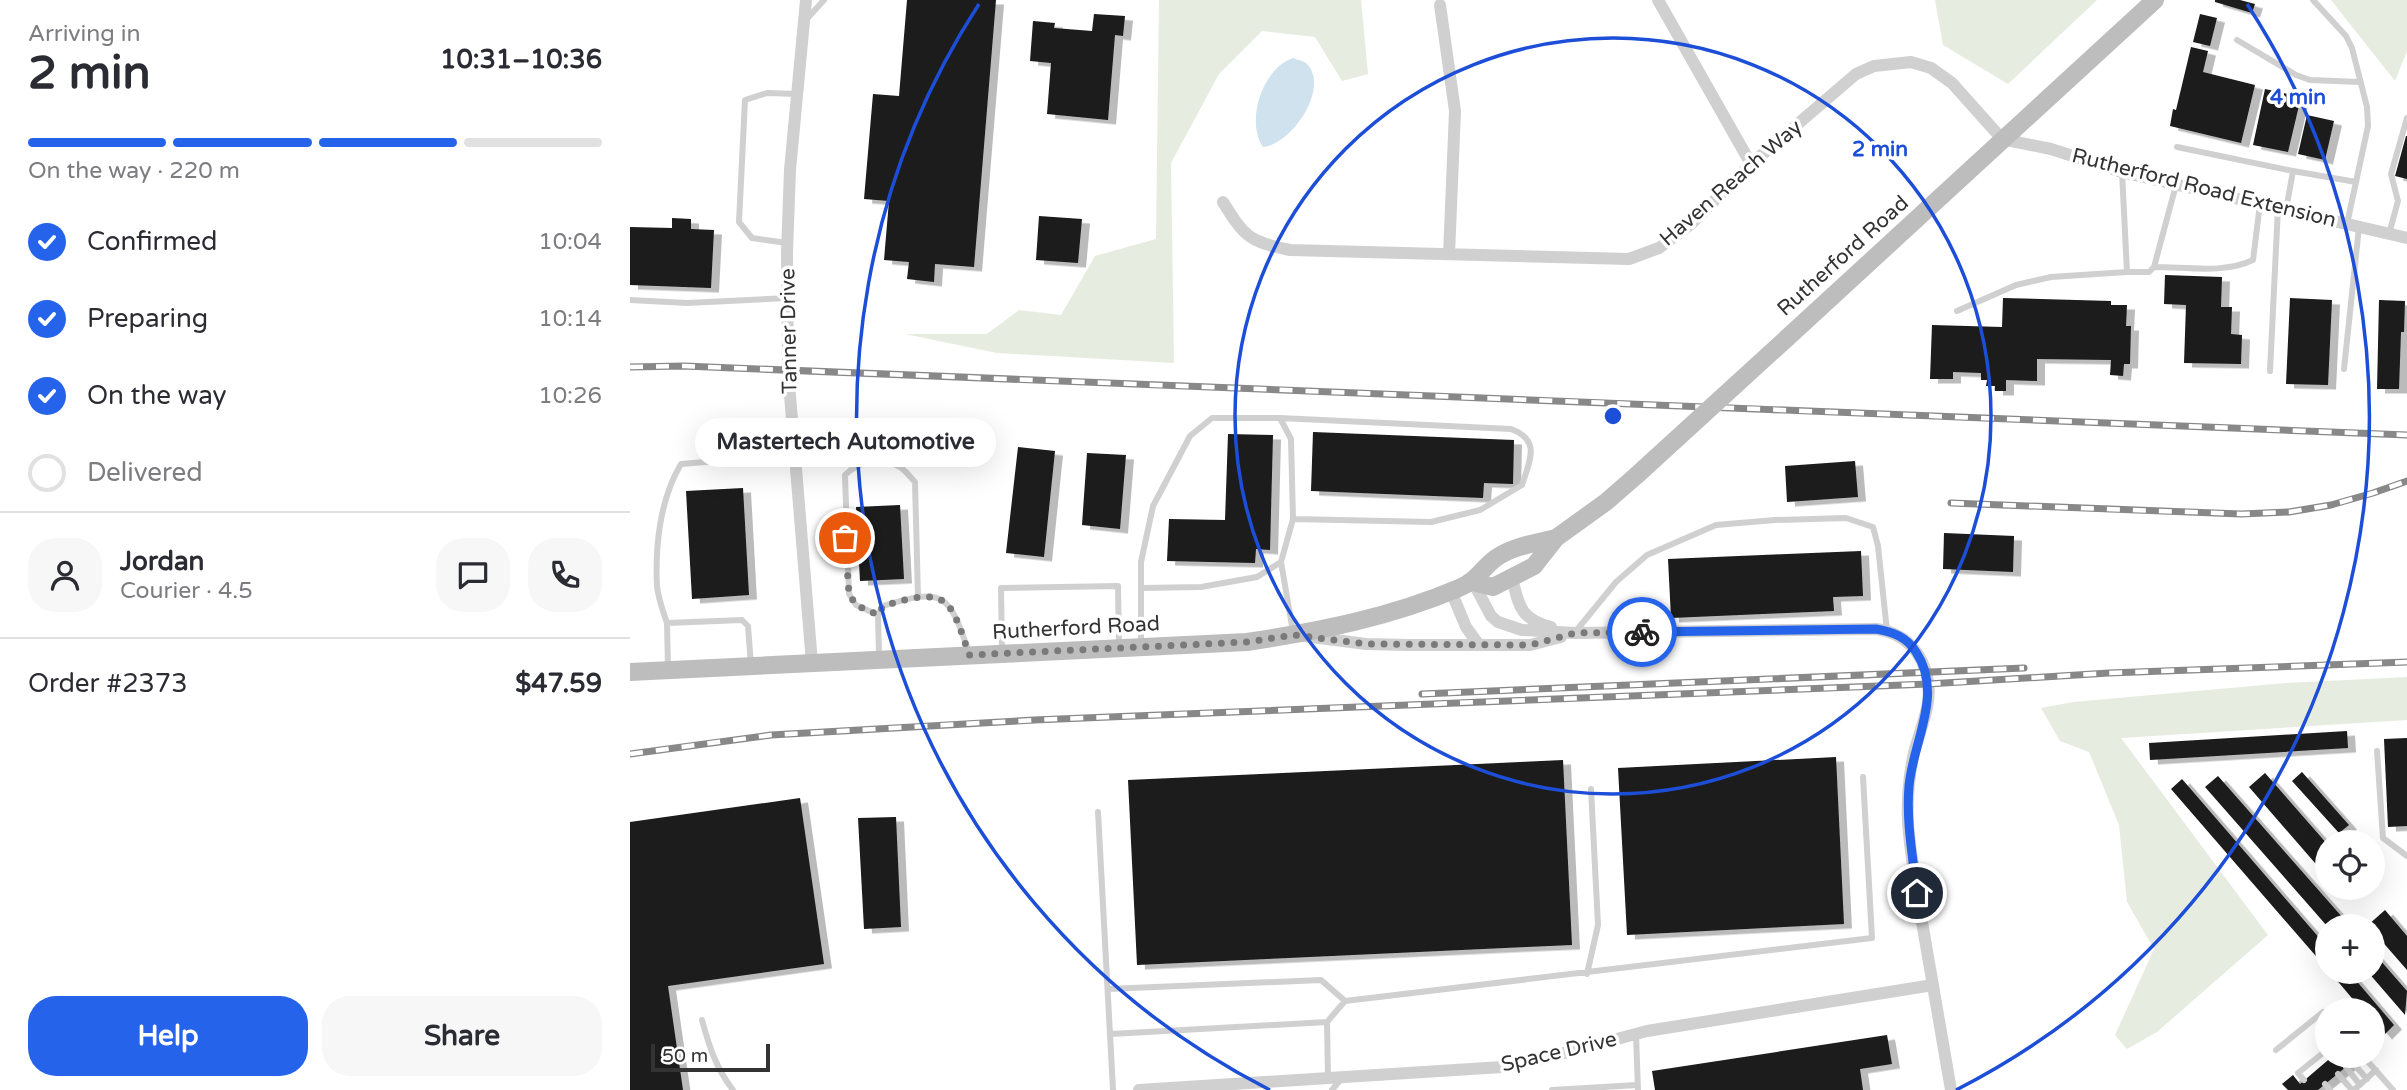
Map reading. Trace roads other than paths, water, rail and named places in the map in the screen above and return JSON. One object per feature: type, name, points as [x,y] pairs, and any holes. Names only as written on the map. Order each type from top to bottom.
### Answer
[{"type":"street","name":"Tanner Drive","points":[[806,0],[790,170],[788,371],[812,663]]},
{"type":"street","points":[[1658,0],[1751,164]]},
{"type":"street","name":"Rutherford Road","points":[[1473,582],[1493,587],[1534,566],[1556,538],[1606,502],[1637,475],[2155,0]]},
{"type":"street","points":[[1440,5],[1455,111],[1449,254]]},
{"type":"street","name":"Haven Reach Way","points":[[1223,202],[1241,231],[1261,244],[1290,250],[1629,258],[1659,248],[1691,224],[1751,164],[1856,74],[1874,66],[1911,62],[1931,68],[1952,83],[2002,139]]},
{"type":"street","name":"Rutherford Road Extension","points":[[2002,139],[2051,149],[2122,172],[2407,238]]},
{"type":"street","name":"Rutherford Road","points":[[630,672],[1247,642],[1348,624],[1400,610],[1473,582],[1495,559],[1512,549],[1556,538]]},
{"type":"street","points":[[1512,578],[1518,606],[1528,618],[1575,633]]},
{"type":"street","points":[[1473,582],[1491,616],[1498,622],[1522,630],[1575,633],[1887,631],[1899,635],[1913,646],[1922,661],[1928,684],[1927,711],[1911,766],[1908,821],[1951,1090]]},
{"type":"street","points":[[1451,591],[1466,627],[1479,645]]},
{"type":"street","points":[[1294,635],[1366,644],[1530,645],[1575,633]]},
{"type":"street","name":"Space Drive","points":[[1139,1090],[1330,1084],[1342,1077],[1503,1067],[1636,1034],[1933,985]]},
{"type":"lane","points":[[804,23],[824,0]]},
{"type":"lane","points":[[2314,0],[2346,36],[2352,48],[2367,107],[2368,126],[2356,182],[2344,369]]},
{"type":"lane","points":[[2237,40],[2296,75],[2310,80],[2360,82]]},
{"type":"lane","points":[[788,243],[752,238],[739,222],[745,100],[767,93],[797,94]]},
{"type":"lane","points":[[2389,234],[2398,201],[2391,174],[2407,118]]},
{"type":"lane","points":[[2177,147],[2356,182]]},
{"type":"lane","points":[[2270,371],[2282,209],[2293,171]]},
{"type":"lane","points":[[2122,172],[2127,272]]},
{"type":"lane","points":[[1957,311],[2016,285],[2051,277],[2149,272],[2154,267],[2176,185]]},
{"type":"lane","points":[[2398,201],[2407,196]]},
{"type":"lane","points":[[2154,267],[2215,268],[2241,266],[2253,260],[2260,204]]},
{"type":"lane","points":[[630,300],[687,303],[789,298]]},
{"type":"lane","points":[[1141,647],[1141,562],[1153,506],[1190,436],[1212,418],[1280,418],[1511,429],[1525,434],[1531,443],[1530,458],[1522,485],[1480,510],[1431,522],[1293,519]]},
{"type":"lane","points":[[1280,418],[1292,439],[1293,519],[1281,562],[1294,635]]},
{"type":"lane","points":[[668,669],[667,623],[657,588],[658,537],[666,501],[681,464],[717,461]]},
{"type":"lane","points":[[878,615],[856,605],[849,594],[845,475],[855,465],[876,461],[900,467],[915,482],[918,597]]},
{"type":"lane","points":[[1575,633],[1616,582],[1647,555],[1716,525],[1846,518],[1873,527],[1878,546],[1887,631]]},
{"type":"lane","points":[[1141,588],[1201,587],[1257,577],[1281,562]]},
{"type":"lane","points":[[1002,654],[1001,588],[1118,586],[1119,648]]},
{"type":"lane","points":[[879,659],[878,615],[883,606],[930,595],[946,603],[957,618],[969,655]]},
{"type":"lane","points":[[667,623],[742,620],[748,626],[751,665]]},
{"type":"lane","points":[[2377,751],[2383,838],[2407,856]]},
{"type":"lane","points":[[1330,1084],[1327,1022],[1345,1001],[1872,938],[1863,777]]},
{"type":"lane","points":[[1587,974],[1598,925],[1591,789]]},
{"type":"lane","points":[[1098,813],[1113,1090]]},
{"type":"lane","points":[[1108,989],[1321,980],[1345,1001]]},
{"type":"lane","points":[[2276,1050],[2315,1019]]},
{"type":"lane","points":[[702,1020],[712,1055],[722,1076],[733,1090]]},
{"type":"lane","points":[[1111,1034],[1327,1022]]},
{"type":"lane","points":[[1552,1090],[1638,1087],[1636,1034]]},
{"type":"lane","points":[[2304,1080],[2298,1073],[2315,1058]]},
{"type":"lane","points":[[2309,1063],[2315,1072]]},
{"type":"lane","points":[[2347,1068],[2360,1085]]},
{"type":"lane","points":[[2357,1068],[2367,1079]]},
{"type":"lane","points":[[2338,1074],[2353,1090],[2376,1070],[2393,1090]]},
{"type":"water","points":[[1293,58],[1307,64],[1313,76],[1314,88],[1310,101],[1304,115],[1285,137],[1263,147],[1256,123],[1260,96],[1273,72]]},
{"type":"railway","points":[[630,367],[684,366],[2407,435]]},
{"type":"railway","points":[[1951,503],[2241,514],[2289,512],[2331,505],[2407,481]]},
{"type":"railway","points":[[630,754],[771,735],[1034,720],[2407,662]]},
{"type":"railway","points":[[1422,694],[2024,668]]},
{"type":"place","name":"Mastertech Automotive","points":[[845,538]]}]
